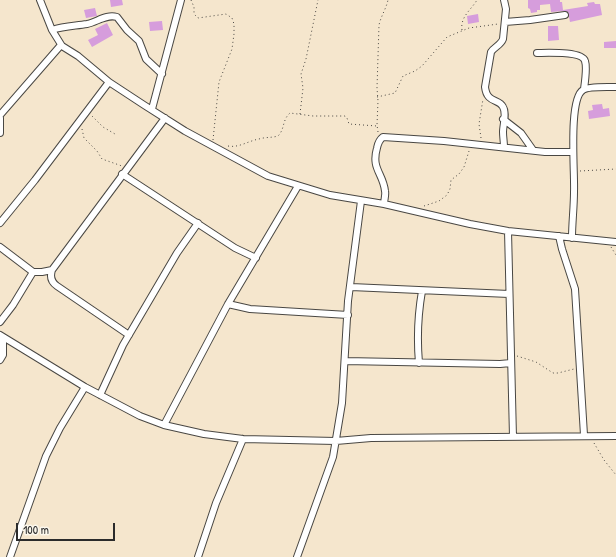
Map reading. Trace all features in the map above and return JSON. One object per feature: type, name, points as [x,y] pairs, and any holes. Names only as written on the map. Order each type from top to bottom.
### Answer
[{"type":"street","points":[[40,0],[52,30],[61,45],[78,56],[110,82],[152,110],[214,147],[268,176],[330,195],[384,204],[470,224],[508,231],[614,242]]},
{"type":"street","points":[[152,110],[181,0]]},
{"type":"street","points":[[504,0],[506,9],[503,41],[494,48],[490,55],[486,89],[490,98],[503,107],[504,147]]},
{"type":"street","points":[[505,23],[565,16]]},
{"type":"street","points":[[52,30],[61,27],[87,24],[107,17],[117,17],[127,30],[139,41],[146,60],[162,74]]},
{"type":"street","points":[[0,133],[0,116],[3,107],[61,45]]},
{"type":"street","points":[[537,53],[580,56],[584,59],[584,89],[576,99],[574,112],[574,192],[572,238]]},
{"type":"street","points":[[0,223],[110,82]]},
{"type":"street","points":[[584,89],[616,87]]},
{"type":"street","points":[[129,335],[57,286],[52,281],[50,274],[122,174],[165,118]]},
{"type":"street","points":[[503,119],[521,133],[533,150]]},
{"type":"street","points":[[384,204],[385,189],[375,163],[378,142],[381,138],[392,137],[533,150],[573,152]]},
{"type":"street","points":[[122,174],[235,248],[256,258]]},
{"type":"street","points":[[164,424],[228,304],[298,186]]},
{"type":"street","points":[[297,557],[320,496],[333,457],[336,441],[342,403],[348,315],[361,201]]},
{"type":"street","points":[[100,395],[123,345],[168,267],[198,223]]},
{"type":"street","points":[[508,231],[514,437]]},
{"type":"street","points":[[559,236],[575,289],[585,436]]},
{"type":"street","points":[[0,247],[33,272],[52,270]]},
{"type":"street","points":[[0,322],[13,305],[33,272]]},
{"type":"street","points":[[351,287],[510,294]]},
{"type":"street","points":[[419,363],[418,348],[420,301],[422,291]]},
{"type":"street","points":[[228,304],[250,309],[348,315]]},
{"type":"street","points":[[0,360],[3,355],[2,336]]},
{"type":"street","points":[[2,336],[85,387],[140,416],[164,424],[204,434],[243,439],[336,441],[371,438],[616,436]]},
{"type":"street","points":[[344,361],[511,363]]},
{"type":"street","points":[[10,557],[46,456],[60,428],[85,387]]},
{"type":"street","points":[[198,557],[216,503],[243,439]]},
{"type":"path","points":[[191,0],[194,6],[194,14],[198,18],[226,14],[232,18],[234,24],[232,49],[219,82],[214,121],[214,147],[238,146],[257,139],[278,136],[283,129],[285,120],[290,114],[344,116],[347,118],[348,124],[377,126]]},
{"type":"path","points":[[300,115],[303,88],[300,74],[306,59],[318,0]]},
{"type":"path","points":[[381,138],[377,126],[380,25],[381,16],[386,8],[388,0]]},
{"type":"path","points":[[462,30],[462,21],[464,16],[477,0]]},
{"type":"path","points":[[377,97],[396,93],[403,76],[419,69],[429,60],[446,39],[462,30],[477,26],[505,23]]},
{"type":"path","points":[[415,212],[427,205],[439,201],[447,195],[450,189],[451,180],[459,174],[464,167],[474,144],[481,139],[479,124],[483,96],[486,89]]},
{"type":"path","points":[[88,110],[103,127],[115,134]]},
{"type":"path","points":[[78,123],[81,127],[84,138],[97,150],[102,160],[120,164],[127,168]]},
{"type":"path","points":[[574,171],[616,170]]},
{"type":"path","points":[[614,242],[611,249],[616,255]]},
{"type":"path","points":[[511,355],[536,362],[553,372],[563,372],[580,367]]},
{"type":"path","points":[[585,436],[593,443],[616,475]]},
{"type":"building","points":[[110,0],[122,0],[123,5],[111,7]]},
{"type":"building","points":[[528,0],[560,0],[560,2],[562,2],[563,10],[588,6],[587,3],[594,2],[595,4],[600,4],[602,15],[570,22],[568,12],[551,12],[550,4],[540,5],[540,10],[531,13],[530,9],[528,8]]},
{"type":"building","points":[[95,8],[97,16],[86,18],[84,10]]},
{"type":"building","points":[[478,14],[479,22],[468,24],[467,16]]},
{"type":"building","points":[[162,21],[163,30],[150,31],[149,22]]},
{"type":"building","points":[[107,23],[113,35],[92,47],[88,40],[98,35],[95,29]]},
{"type":"building","points":[[548,26],[558,26],[559,40],[548,41]]},
{"type":"building","points":[[616,41],[616,48],[604,48],[604,42]]},
{"type":"building","points":[[602,104],[603,109],[609,108],[610,116],[589,119],[588,111],[593,110],[592,105]]}]
